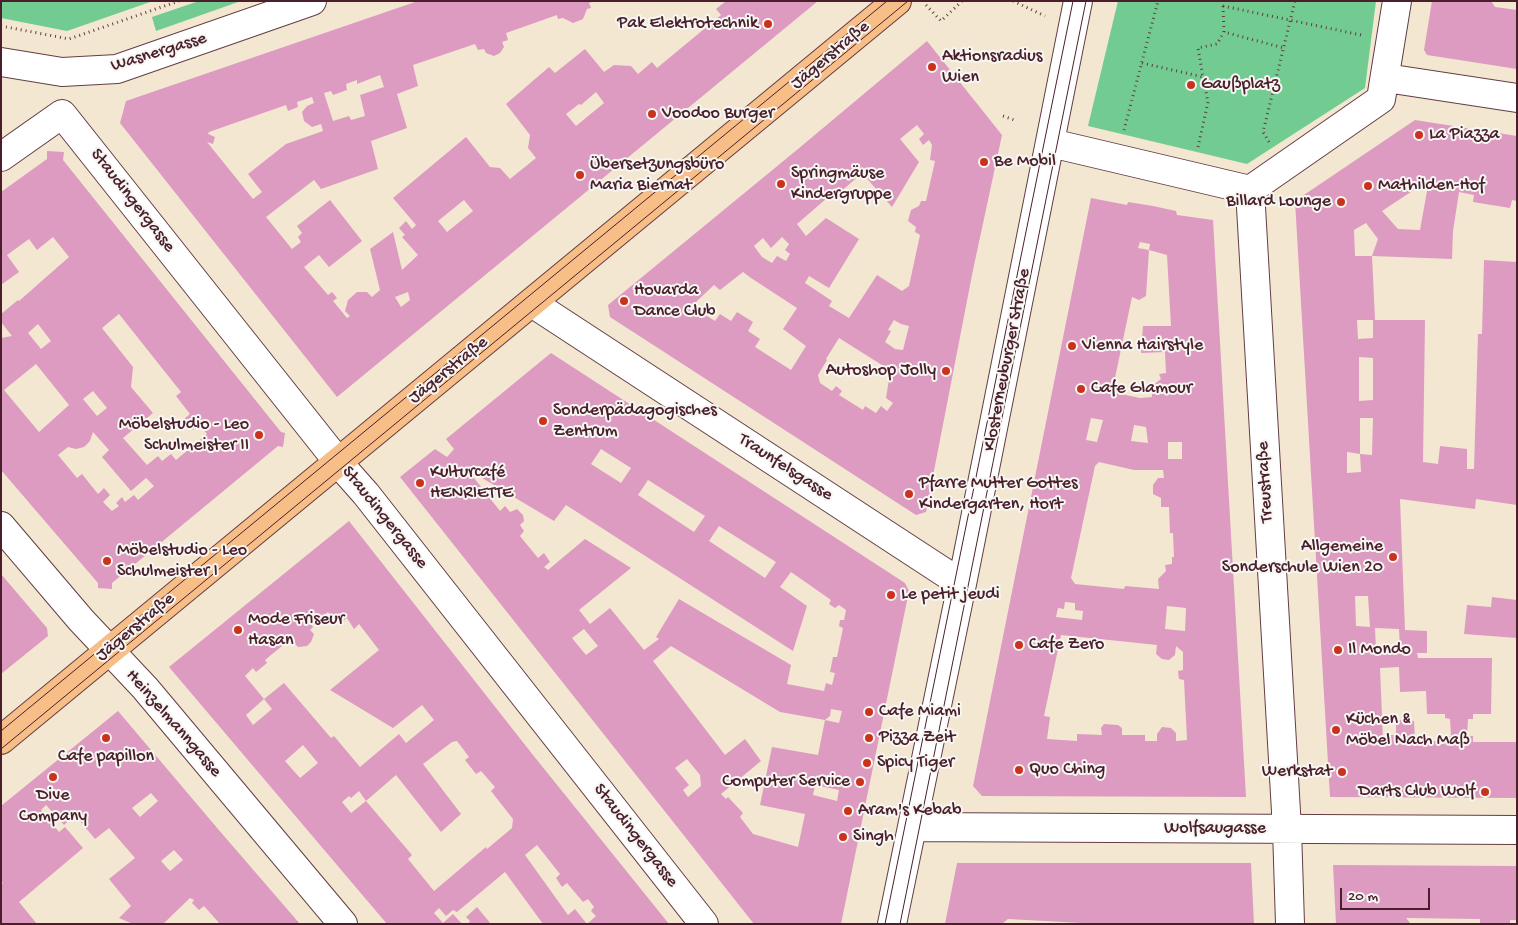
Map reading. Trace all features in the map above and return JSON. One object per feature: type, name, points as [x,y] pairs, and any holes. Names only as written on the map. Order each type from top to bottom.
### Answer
[{"type":"main road","name":"Jägerstraße","points":[[1,740],[897,1]]},
{"type":"street","name":"Wasnergasse","points":[[1,62],[62,72],[117,69],[312,1]]},
{"type":"street","name":"Klosterneuburger Straße","points":[[892,924],[1051,143],[1078,1]]},
{"type":"street","points":[[1051,143],[1250,190],[1381,100],[1397,1]]},
{"type":"street","points":[[1386,78],[1517,98]]},
{"type":"street","name":"Staudingergasse","points":[[1,157],[62,114],[378,510],[704,924]]},
{"type":"street","name":"Treustraße","points":[[1250,190],[1287,829],[1290,924]]},
{"type":"street","name":"Traunfelsgasse","points":[[532,302],[962,584]]},
{"type":"street","name":"Heinzelmanngasse","points":[[1,526],[81,620],[145,688],[343,924]]},
{"type":"street","name":"Wolfsaugasse","points":[[912,828],[1517,830]]},
{"type":"path","points":[[1,26],[69,39],[179,1]]},
{"type":"path","points":[[927,1],[925,4],[941,21],[962,1]]},
{"type":"path","points":[[1013,1],[1045,16]]},
{"type":"path","points":[[1122,140],[1158,1]]},
{"type":"path","points":[[1285,166],[1263,132],[1295,1]]},
{"type":"path","points":[[1192,177],[1208,102],[1198,48],[1217,44],[1224,32],[1223,4],[1391,41]]},
{"type":"path","points":[[1224,32],[1284,48]]},
{"type":"path","points":[[1142,63],[1203,77]]},
{"type":"path","points":[[1003,116],[1016,121]]},
{"type":"green space","points":[[1,1],[153,1],[67,31],[1,18]]},
{"type":"green space","points":[[199,1],[241,1],[156,31],[152,17]]},
{"type":"green space","points":[[1118,1],[1376,1],[1365,88],[1247,164],[1088,126]]},
{"type":"building","points":[[418,1],[594,1],[589,3],[591,8],[587,9],[583,19],[573,23],[563,18],[558,19],[557,15],[506,33],[508,40],[502,42],[504,47],[500,53],[494,56],[486,53],[484,49],[478,50],[475,44],[413,65],[418,86],[397,94],[407,128],[371,141],[378,169],[321,189],[314,180],[266,217],[292,249],[301,242],[298,237],[302,233],[297,226],[330,200],[362,241],[329,267],[319,255],[304,267],[328,295],[332,292],[337,298],[333,301],[347,318],[350,316],[345,311],[348,300],[357,292],[367,292],[372,297],[380,290],[370,249],[393,232],[402,270],[418,255],[402,237],[405,235],[399,228],[406,221],[412,229],[416,225],[393,198],[466,137],[490,167],[500,168],[510,179],[536,158],[528,148],[530,135],[506,104],[549,67],[555,73],[585,49],[604,72],[614,65],[631,66],[638,74],[652,62],[657,68],[721,15],[716,9],[726,1],[818,1],[337,397],[120,123],[126,101]],"holes":[[[380,75],[384,87],[360,95],[365,116],[351,120],[349,116],[333,121],[324,93],[331,91],[333,95],[347,90],[346,84],[357,80],[357,84]],[[596,92],[604,103],[576,126],[566,114],[579,104],[581,105]],[[312,97],[314,103],[307,106],[302,112],[304,121],[312,127],[321,124],[323,131],[286,144],[248,174],[262,192],[253,199],[207,142],[213,144],[215,137],[208,134],[209,132],[286,105],[288,111],[298,107],[297,102]],[[464,200],[473,211],[447,232],[438,221]],[[408,292],[410,300],[401,307],[395,297]]]},
{"type":"building","points":[[1432,1],[1491,1],[1495,7],[1517,10],[1517,69],[1427,55],[1424,50]]},
{"type":"building","points":[[927,41],[1002,135],[973,270],[926,512],[916,515],[610,317],[608,305]],"holes":[[[917,125],[924,134],[919,139],[923,145],[929,140],[932,145],[930,160],[935,161],[926,201],[921,201],[919,206],[911,210],[908,221],[916,227],[915,232],[920,235],[909,286],[902,291],[877,275],[849,318],[829,306],[832,301],[805,283],[809,276],[829,288],[859,239],[826,218],[806,236],[797,224],[834,192],[837,195],[862,173],[892,207],[919,162],[900,139]],[[782,237],[789,244],[785,250],[790,254],[786,261],[777,256],[772,263],[762,257],[754,246],[763,238],[771,248]],[[743,272],[797,308],[783,329],[806,346],[791,370],[755,347],[760,339],[748,331],[753,322],[737,312],[731,321],[720,314],[715,321],[694,308],[697,301],[714,285],[720,290]],[[894,320],[909,326],[903,350],[895,349],[885,342],[891,331],[888,330]],[[839,338],[885,367],[885,371],[890,373],[886,398],[893,403],[887,411],[881,406],[876,413],[865,406],[863,410],[839,395],[842,391],[836,386],[832,391],[820,383],[818,375]]]},
{"type":"building","points":[[1415,120],[1517,136],[1517,201],[1512,200],[1510,208],[1473,202],[1474,195],[1459,192],[1453,231],[1452,259],[1372,256],[1375,320],[1425,320],[1423,462],[1438,464],[1440,446],[1467,449],[1467,469],[1474,469],[1478,334],[1482,334],[1484,260],[1517,262],[1517,505],[1476,499],[1475,509],[1400,499],[1405,630],[1427,631],[1427,653],[1417,653],[1418,658],[1492,658],[1491,714],[1473,714],[1473,719],[1468,719],[1467,736],[1473,736],[1473,742],[1517,742],[1517,798],[1330,797],[1295,201]],"holes":[[[1429,180],[1420,230],[1398,229],[1382,211]],[[1366,223],[1378,239],[1372,256],[1355,256],[1354,230]],[[1357,320],[1373,320],[1373,338],[1358,339]],[[1359,357],[1373,358],[1373,400],[1359,401]],[[1360,418],[1373,418],[1372,455],[1360,454]],[[1347,452],[1360,454],[1361,472],[1347,473]],[[1355,596],[1368,596],[1370,627],[1356,626]],[[1375,628],[1399,629],[1400,649],[1376,649]],[[1399,667],[1400,692],[1426,691],[1427,714],[1445,714],[1445,718],[1450,719],[1451,736],[1445,736],[1445,741],[1415,741],[1414,721],[1396,720],[1396,735],[1388,735],[1388,741],[1383,741],[1380,668]]]},
{"type":"building","points":[[47,151],[64,152],[63,160],[281,432],[285,433],[283,447],[278,446],[112,583],[112,589],[98,588],[98,583],[1,470],[1,338],[12,336],[1,322],[1,314],[19,301],[69,257],[53,237],[37,250],[29,239],[7,255],[19,272],[1,285],[1,192],[47,159]],"holes":[[[119,314],[181,392],[176,396],[190,414],[184,419],[193,430],[199,424],[207,434],[176,460],[171,454],[162,461],[158,456],[147,465],[123,438],[153,413],[131,387],[133,367],[102,328]],[[38,324],[51,341],[41,349],[28,333]],[[36,364],[69,405],[39,432],[4,390]],[[93,391],[107,408],[97,416],[83,399]],[[93,432],[109,450],[102,457],[131,491],[146,478],[154,486],[138,500],[134,495],[125,502],[122,497],[116,503],[119,506],[112,511],[103,502],[110,495],[104,488],[98,494],[82,474],[77,478],[58,455],[68,447],[76,449],[84,447],[90,441]]]},
{"type":"building","points":[[1091,198],[1127,205],[1128,202],[1153,206],[1176,211],[1177,215],[1213,220],[1246,797],[982,796],[973,786]],"holes":[[[1140,242],[1150,244],[1149,250],[1138,248]],[[1149,250],[1167,255],[1171,326],[1143,326],[1141,353],[1165,352],[1166,373],[1159,374],[1161,379],[1152,386],[1152,397],[1140,398],[1112,392],[1132,297],[1139,300],[1146,296]],[[1091,418],[1103,420],[1097,442],[1086,440]],[[1134,425],[1146,427],[1148,443],[1131,441]],[[1168,442],[1182,442],[1182,459],[1168,459]],[[1099,462],[1134,470],[1163,470],[1164,478],[1158,478],[1153,485],[1153,494],[1161,498],[1161,507],[1169,507],[1170,533],[1173,533],[1174,557],[1172,557],[1172,564],[1165,565],[1166,571],[1158,579],[1159,589],[1125,586],[1124,589],[1075,584],[1071,578],[1095,466]],[[1065,602],[1075,603],[1075,610],[1083,611],[1082,620],[1056,617],[1058,608],[1064,609]],[[1167,606],[1186,608],[1185,631],[1165,629]],[[1061,635],[1157,645],[1156,654],[1162,659],[1169,660],[1175,655],[1176,646],[1183,652],[1183,670],[1178,671],[1179,679],[1184,680],[1187,740],[1176,741],[1176,733],[1171,728],[1162,727],[1157,734],[1157,741],[1145,741],[1145,735],[1122,735],[1122,728],[1118,725],[1104,724],[1101,728],[1102,735],[1077,734],[1077,741],[1047,739],[1050,717],[1044,716]]]},
{"type":"building","points":[[551,353],[905,583],[909,591],[841,924],[754,924],[400,477],[435,449],[447,457],[454,449],[446,439]],"holes":[[[601,449],[631,468],[621,483],[591,464]],[[467,469],[554,521],[566,505],[793,651],[807,606],[780,587],[791,572],[831,600],[829,604],[835,608],[839,605],[846,610],[844,620],[840,620],[839,626],[843,628],[837,657],[833,657],[830,672],[835,673],[832,685],[826,683],[824,691],[787,684],[791,665],[679,599],[656,637],[659,639],[644,650],[610,608],[590,624],[579,610],[631,568],[585,539],[548,570],[544,567],[550,562],[544,553],[538,558],[520,536],[524,531],[520,525],[524,521],[523,515],[517,509],[510,512],[505,506],[500,511]],[[648,480],[705,516],[694,532],[638,495]],[[719,526],[776,562],[765,578],[709,541]],[[584,629],[598,646],[586,655],[572,638]],[[671,646],[780,712],[825,720],[818,755],[772,747],[760,805],[805,814],[798,847],[753,834],[740,817],[743,813],[728,797],[726,799],[721,794],[761,761],[745,739],[725,755],[653,661]],[[831,709],[842,711],[839,723],[825,720],[830,716]],[[687,759],[700,775],[701,786],[688,797],[683,790],[689,785],[675,768]],[[815,785],[839,790],[837,801],[813,795]]]},
{"type":"building","points":[[349,521],[669,924],[587,924],[543,924],[505,872],[457,912],[453,910],[446,916],[439,908],[434,913],[443,923],[453,914],[462,924],[387,924],[169,667]],"holes":[[[328,612],[334,620],[343,621],[347,618],[354,629],[359,624],[379,650],[330,690],[393,728],[422,705],[434,720],[406,743],[399,734],[360,767],[334,736],[331,738],[284,683],[264,699],[245,676],[253,668],[256,672],[267,663],[265,660],[288,641],[291,645],[294,643],[298,647],[307,646],[314,634],[310,630],[313,627],[310,623]],[[264,699],[272,709],[253,725],[246,715]],[[457,741],[469,757],[465,760],[476,774],[481,771],[495,787],[491,791],[513,819],[512,828],[487,849],[486,847],[434,891],[408,859],[412,855],[366,801],[396,775],[441,832],[461,814],[423,764],[452,742]],[[303,745],[318,763],[300,778],[285,761]],[[359,791],[366,801],[351,813],[342,802],[349,796],[351,798]],[[537,845],[560,874],[556,878],[562,887],[567,883],[583,902],[588,899],[594,907],[591,911],[596,916],[587,924],[575,909],[568,915],[525,855]]]},
{"type":"building","points":[[1,574],[47,628],[48,636],[1,674]]},
{"type":"building","points":[[1492,597],[1517,600],[1517,638],[1464,634],[1467,605],[1491,607]]},
{"type":"building","points":[[118,711],[300,924],[220,924],[204,906],[199,910],[192,903],[194,900],[190,898],[163,924],[133,924],[119,918],[131,906],[109,879],[135,858],[109,828],[95,839],[75,815],[64,825],[46,805],[41,810],[59,832],[65,827],[83,848],[19,902],[37,924],[3,924],[1,922],[1,885],[3,883],[1,881],[1,806]],"holes":[[[151,793],[158,801],[140,817],[132,808]],[[174,850],[183,860],[170,871],[161,861]]]},
{"type":"building","points":[[957,863],[1251,863],[1254,924],[1101,924],[1008,919],[1002,924],[945,924]]},
{"type":"building","points":[[1333,865],[1517,866],[1517,920],[1510,920],[1510,924],[1480,924],[1480,919],[1406,918],[1411,924],[1336,924]]},
{"type":"building","points":[[477,907],[491,924],[468,924],[470,921],[466,917]]},
{"type":"tram line","points":[[1,731],[887,1]]},
{"type":"tram line","points":[[1,749],[908,1]]},
{"type":"tram line","points":[[885,924],[1073,1]]},
{"type":"tram line","points":[[900,924],[1086,1]]},
{"type":"place","name":"Pak Elektrotechnik","points":[[768,24]]},
{"type":"place","name":"Aktionsradius Wien","points":[[932,67]]},
{"type":"place","name":"Gaußplatz","points":[[1191,85]]},
{"type":"place","name":"Voodoo Burger","points":[[652,114]]},
{"type":"place","name":"La Piazza","points":[[1419,135]]},
{"type":"place","name":"Be Mobil","points":[[984,162]]},
{"type":"place","name":"Übersetzungsbüro Maria Biernat","points":[[580,175]]},
{"type":"place","name":"Springmäuse Kindergruppe","points":[[781,184]]},
{"type":"place","name":"Mathilden-Hof","points":[[1368,186]]},
{"type":"place","name":"Billard Lounge","points":[[1341,202]]},
{"type":"place","name":"Hovarda Dance Club","points":[[624,301]]},
{"type":"place","name":"Vienna Hairstyle","points":[[1072,346]]},
{"type":"place","name":"Autoshop Jolly","points":[[946,371]]},
{"type":"place","name":"Cafe Glamour","points":[[1081,389]]},
{"type":"place","name":"Sonderpädagogisches Zentrum","points":[[543,421]]},
{"type":"place","name":"Möbelstudio - Leo Schulmeister II","points":[[259,435]]},
{"type":"place","name":"Kulturcafé HENRIETTE","points":[[420,483]]},
{"type":"place","name":"Pfarre Mutter Gottes Kindergarten, Hort","points":[[909,494]]},
{"type":"place","name":"Allgemeine Sonderschule Wien 20","points":[[1393,557]]},
{"type":"place","name":"Möbelstudio - Leo Schulmeister I","points":[[107,561]]},
{"type":"place","name":"Le petit jeudi","points":[[891,595]]},
{"type":"place","name":"Mode Friseur Hasan","points":[[238,630]]},
{"type":"place","name":"Cafe Zero","points":[[1019,645]]},
{"type":"place","name":"Il Mondo","points":[[1338,650]]},
{"type":"place","name":"Cafe Miami","points":[[869,712]]},
{"type":"place","name":"Küchen & Möbel Nach Maß","points":[[1336,730]]},
{"type":"place","name":"Cafe papillon","points":[[106,738]]},
{"type":"place","name":"Pizza Zeit","points":[[869,738]]},
{"type":"place","name":"Spicy Tiger","points":[[867,763]]},
{"type":"place","name":"Quo Ching","points":[[1019,770]]},
{"type":"place","name":"Werkstat","points":[[1342,772]]},
{"type":"place","name":"Dive Company","points":[[53,777]]},
{"type":"place","name":"Computer Service","points":[[860,782]]},
{"type":"place","name":"Darts Club Wolf","points":[[1485,792]]},
{"type":"place","name":"Aram's Kebab","points":[[848,811]]},
{"type":"place","name":"Singh","points":[[843,837]]}]
